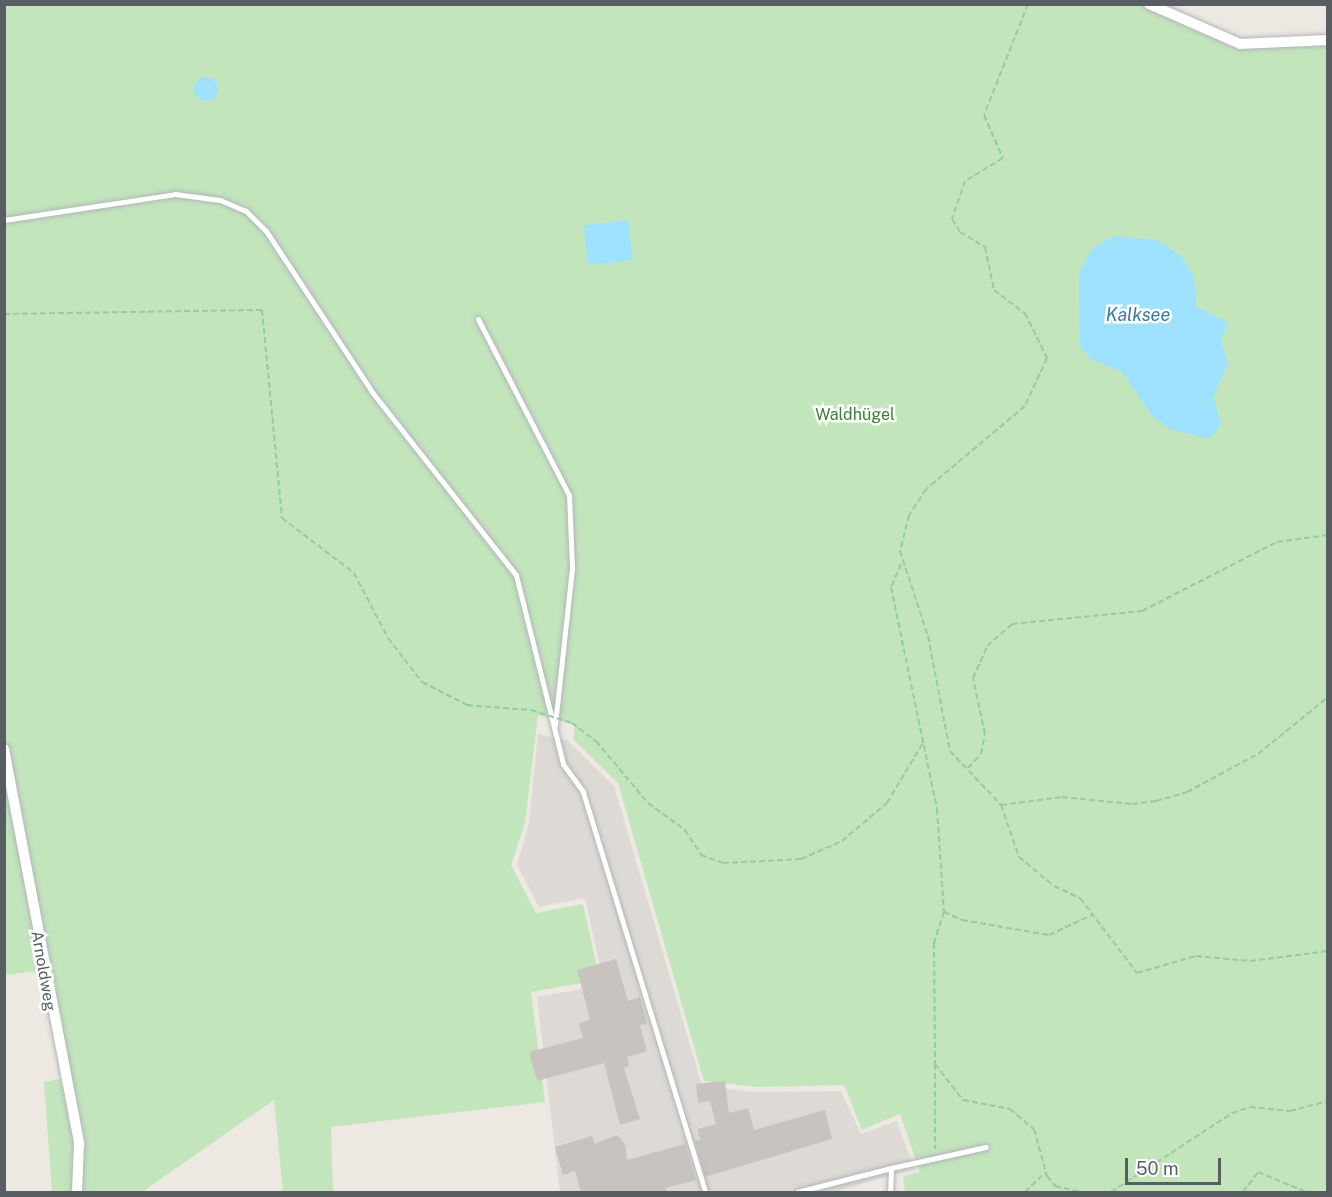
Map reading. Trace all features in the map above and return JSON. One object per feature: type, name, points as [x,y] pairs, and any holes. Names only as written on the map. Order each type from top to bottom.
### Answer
[{"type":"street","points":[[1149,4],[1240,44],[1328,40]]},
{"type":"street","name":"Arnoldweg","points":[[4,749],[79,1144],[77,1192]]},
{"type":"lane","points":[[4,220],[175,194],[220,200],[246,211],[266,231],[372,392],[516,575],[563,764],[583,792],[705,1192]]},
{"type":"lane","points":[[478,319],[569,495],[572,568],[554,730]]},
{"type":"lane","points":[[797,1192],[891,1168],[935,1154],[986,1147]]},
{"type":"lane","points":[[890,1192],[891,1168]]},
{"type":"path","points":[[935,1154],[934,943],[944,912],[937,809],[891,587],[901,564],[903,533],[918,502],[1024,406],[1047,358],[1025,314],[994,290],[986,247],[960,232],[952,219],[965,181],[1003,158],[984,116],[1028,4]]},
{"type":"path","points":[[4,314],[262,310],[282,518],[354,573],[388,638],[422,682],[467,705],[531,710],[572,723],[596,741],[648,803],[685,830],[701,855],[723,863],[801,859],[842,841],[887,803],[924,740]]},
{"type":"path","points":[[968,768],[981,754],[985,734],[973,678],[987,646],[1012,624],[1142,611],[1277,542],[1328,535]]},
{"type":"path","points":[[901,564],[928,636],[950,751],[1001,805],[1019,857],[1054,886],[1080,898],[1137,973],[1196,956],[1250,961],[1328,951]]},
{"type":"path","points":[[1001,805],[1062,797],[1132,804],[1187,792],[1258,754],[1328,697]]},
{"type":"path","points":[[944,912],[962,920],[1049,935],[1092,914]]},
{"type":"path","points":[[935,1064],[963,1100],[1010,1109],[1034,1129],[1046,1172],[1055,1186],[1082,1192]]},
{"type":"path","points":[[1111,1192],[1232,1113],[1250,1107],[1290,1111],[1328,1101]]},
{"type":"path","points":[[1025,1192],[1046,1172]]},
{"type":"path","points":[[1243,1192],[1258,1172],[1306,1192]]},
{"type":"shaded area","points":[[538,734],[568,741],[614,786],[702,1086],[756,1092],[841,1091],[861,1134],[897,1121],[914,1169],[834,1192],[560,1192],[537,997],[604,985],[585,898],[539,907],[517,865],[529,823]]},
{"type":"green space","name":"Waldhügel","points":[[1153,4],[1239,46],[1327,44],[1327,1192],[905,1192],[903,1177],[920,1172],[900,1114],[862,1130],[844,1085],[758,1087],[704,1081],[618,783],[573,739],[575,725],[538,715],[525,823],[511,865],[536,913],[583,904],[600,980],[531,992],[545,1102],[331,1127],[333,1192],[283,1192],[274,1100],[142,1192],[80,1192],[82,1138],[49,950],[35,952],[37,971],[5,975],[4,5]]},
{"type":"green space","points":[[60,1079],[75,1144],[72,1192],[52,1192],[44,1082]]},
{"type":"water","points":[[206,77],[214,81],[218,89],[214,97],[206,101],[198,97],[194,89],[198,81]]},
{"type":"water","points":[[628,220],[633,260],[588,265],[583,225]]},
{"type":"water","name":"Kalksee","points":[[1113,236],[1157,240],[1182,257],[1194,277],[1196,306],[1228,323],[1221,340],[1228,364],[1213,397],[1221,424],[1210,439],[1169,429],[1151,415],[1122,372],[1090,359],[1080,346],[1079,272],[1092,249]]},
{"type":"building","points":[[616,959],[628,1001],[640,997],[647,1024],[640,1025],[647,1051],[627,1057],[629,1066],[624,1068],[640,1119],[620,1125],[604,1063],[537,1081],[529,1052],[583,1038],[579,1024],[590,1019],[577,970]]},
{"type":"building","points":[[725,1081],[729,1113],[748,1108],[754,1130],[825,1110],[832,1139],[705,1177],[695,1141],[700,1140],[697,1129],[716,1124],[710,1101],[698,1103],[696,1084]]},
{"type":"building","points":[[617,1135],[625,1144],[627,1160],[685,1144],[696,1180],[666,1188],[667,1192],[581,1192],[575,1171],[563,1175],[555,1147],[592,1136],[595,1144]]}]
